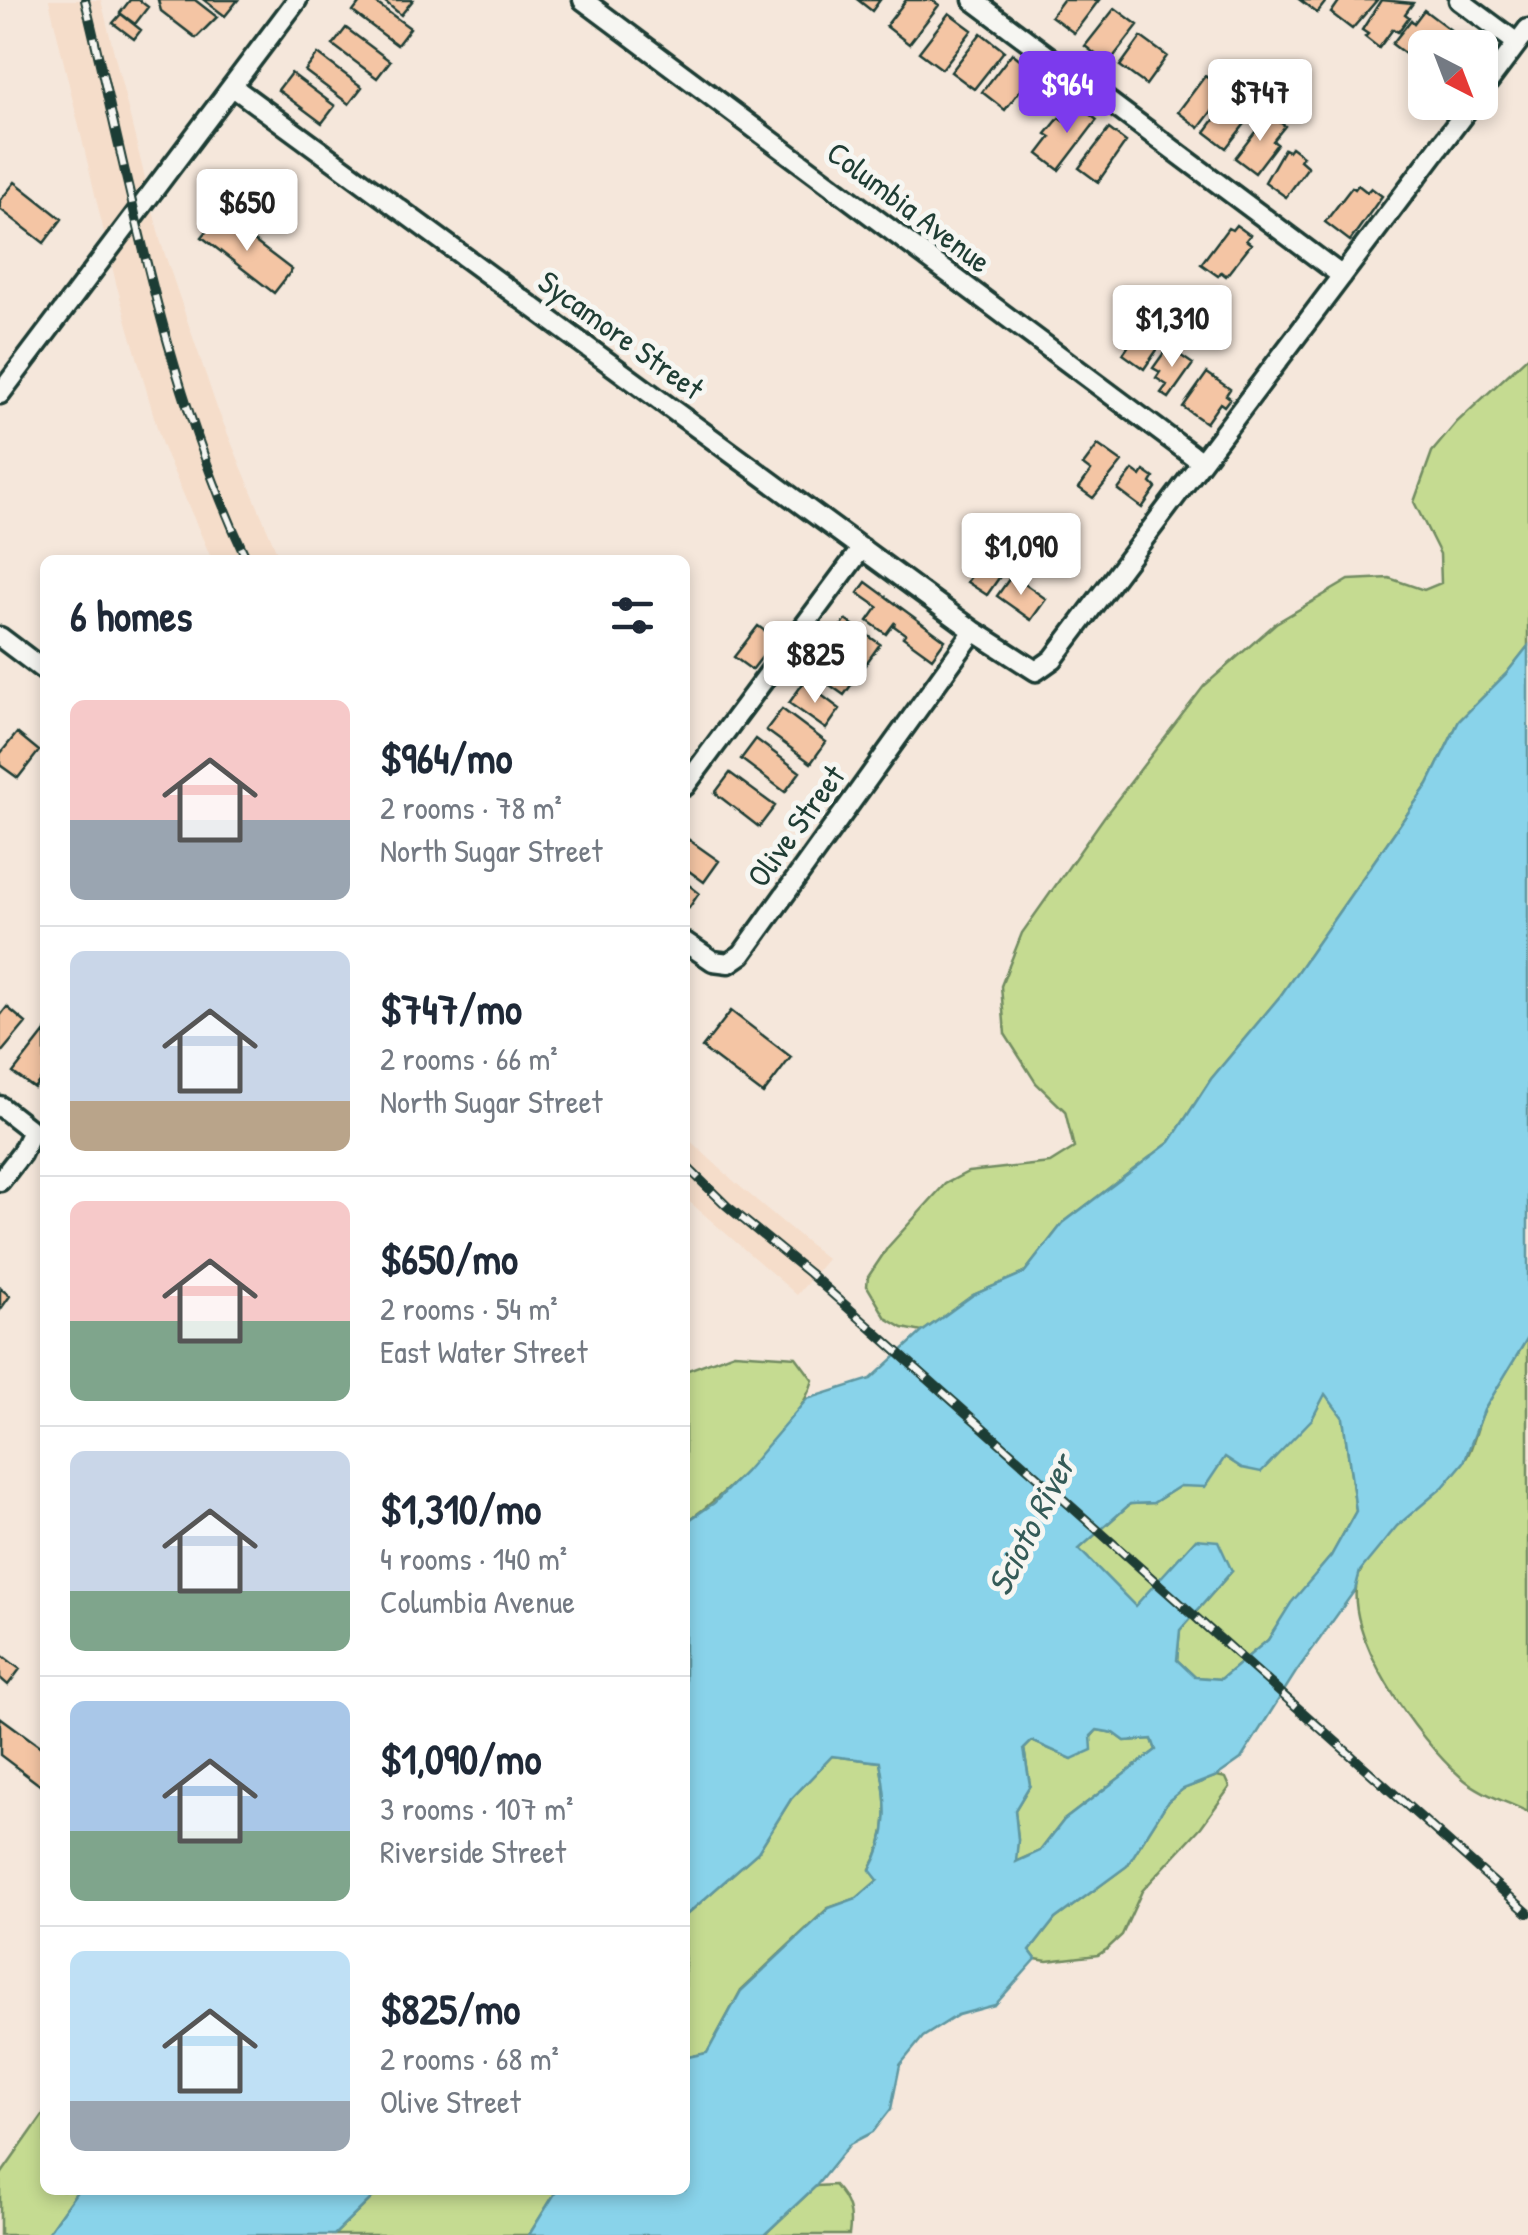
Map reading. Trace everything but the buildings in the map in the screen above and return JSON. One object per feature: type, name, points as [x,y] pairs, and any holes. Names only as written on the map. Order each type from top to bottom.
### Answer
[{"type":"street","points":[[0,394],[297,0]]},
{"type":"street","name":"Columbia Avenue","points":[[583,0],[1200,462]]},
{"type":"street","points":[[972,0],[1342,276]]},
{"type":"street","points":[[1459,0],[1523,36],[1498,69]]},
{"type":"street","name":"Sycamore Street","points":[[233,87],[974,631],[1036,671],[1046,667],[1200,462]]},
{"type":"street","points":[[1200,462],[1459,120]]},
{"type":"street","points":[[690,779],[862,548]]},
{"type":"street","name":"Olive Street","points":[[690,945],[713,961],[729,963],[742,954],[974,631]]},
{"type":"street","points":[[0,637],[40,667]]},
{"type":"street","points":[[0,1106],[32,1130],[21,1154],[0,1181]]},
{"type":"shaded area","points":[[49,0],[101,0],[161,243],[217,408],[278,555],[210,555],[162,445],[116,283]]},
{"type":"shaded area","points":[[690,1141],[827,1259],[797,1295],[690,1202]]},
{"type":"green space","points":[[1528,356],[1528,646],[1459,721],[1428,784],[1281,995],[1211,1079],[1170,1142],[1063,1223],[1024,1273],[973,1295],[922,1332],[903,1328],[886,1318],[867,1286],[868,1277],[888,1247],[945,1184],[968,1172],[1050,1163],[1074,1148],[1065,1111],[1036,1083],[1005,1034],[1001,986],[1022,933],[1204,686],[1276,623],[1349,580],[1389,578],[1424,590],[1441,583],[1440,554],[1414,502],[1432,452],[1457,422]]},
{"type":"green space","points":[[1528,1337],[1528,1812],[1468,1783],[1425,1739],[1371,1654],[1360,1625],[1356,1598],[1359,1575],[1378,1546],[1466,1458],[1485,1409]]},
{"type":"green space","points":[[734,1353],[796,1357],[813,1380],[793,1418],[777,1438],[739,1478],[690,1519],[690,1369]]},
{"type":"green space","points":[[1325,1393],[1343,1417],[1356,1511],[1331,1556],[1268,1640],[1221,1679],[1195,1677],[1177,1660],[1180,1630],[1232,1571],[1196,1539],[1135,1607],[1079,1549],[1130,1504],[1153,1503],[1225,1457],[1242,1468],[1312,1419]]},
{"type":"green space","points":[[1097,1730],[1114,1733],[1125,1741],[1152,1739],[1156,1750],[1064,1820],[1040,1851],[1015,1862],[1015,1810],[1030,1785],[1024,1749],[1032,1741],[1072,1759]]},
{"type":"green space","points":[[832,1756],[880,1762],[886,1817],[870,1869],[878,1880],[857,1898],[828,1908],[741,1990],[707,2053],[690,2057],[690,1912],[758,1852],[791,1799]]},
{"type":"green space","points":[[1217,1776],[1226,1778],[1230,1787],[1201,1827],[1142,1891],[1122,1935],[1098,1955],[1036,1959],[1030,1951],[1055,1919],[1127,1866],[1168,1801],[1183,1789]]},
{"type":"green space","points":[[40,2119],[40,2195],[74,2195],[46,2235],[0,2235],[0,2176]]},
{"type":"green space","points":[[834,2185],[848,2208],[849,2235],[764,2235],[816,2186]]},
{"type":"green space","points":[[375,2195],[554,2195],[529,2235],[334,2235]]},
{"type":"water","name":"Scioto River","points":[[1528,646],[1528,1337],[1484,1410],[1464,1462],[1443,1487],[1397,1526],[1360,1571],[1355,1590],[1296,1672],[1241,1759],[1168,1801],[1127,1866],[1055,1919],[1030,1951],[1036,1959],[995,2005],[958,2015],[923,2037],[900,2065],[891,2109],[873,2132],[850,2144],[816,2186],[764,2235],[529,2235],[554,2195],[690,2195],[690,2057],[707,2053],[741,1991],[829,1908],[857,1898],[878,1880],[870,1870],[886,1817],[880,1762],[832,1756],[791,1799],[758,1852],[690,1912],[690,1520],[714,1503],[745,1472],[807,1399],[871,1379],[922,1332],[973,1295],[1024,1273],[1063,1223],[1170,1142],[1211,1079],[1281,995],[1428,784],[1459,721]],"holes":[[[1325,1394],[1343,1418],[1356,1511],[1331,1556],[1291,1603],[1268,1640],[1221,1679],[1195,1677],[1177,1660],[1180,1630],[1232,1571],[1218,1541],[1196,1539],[1135,1606],[1079,1549],[1130,1504],[1153,1503],[1180,1486],[1205,1487],[1225,1457],[1242,1468],[1261,1472],[1312,1419]],[[1097,1730],[1114,1733],[1125,1741],[1152,1739],[1156,1750],[1064,1820],[1040,1851],[1016,1862],[1015,1810],[1030,1785],[1024,1749],[1032,1741],[1072,1759],[1092,1750],[1091,1736]]]},
{"type":"water","points":[[74,2195],[375,2195],[334,2235],[46,2235]]},
{"type":"railway","points":[[85,0],[171,355],[218,493],[245,555]]},
{"type":"railway","points":[[690,1170],[1528,1913]]}]
